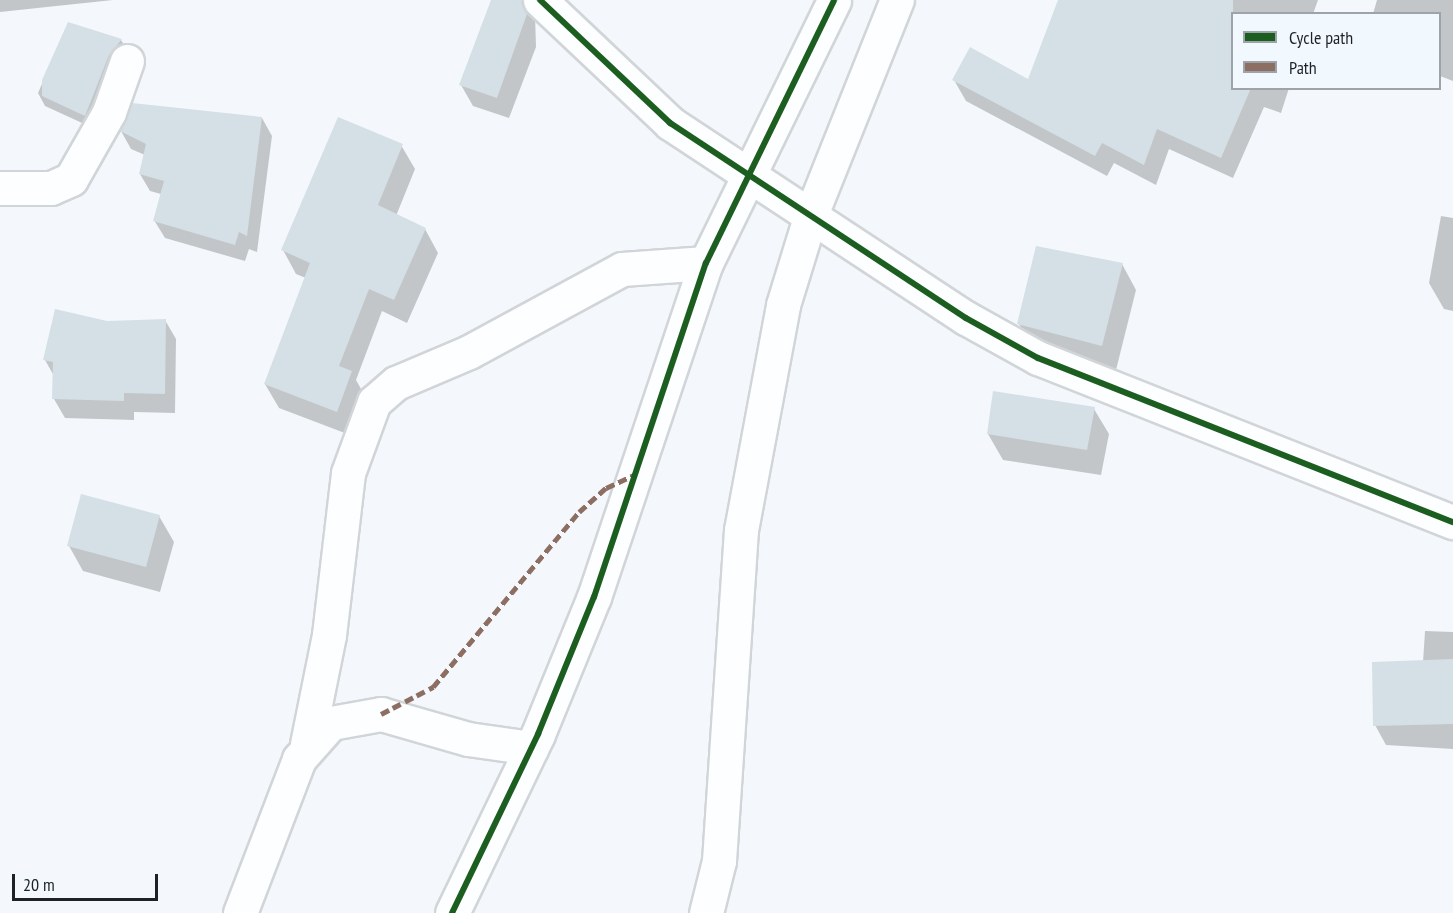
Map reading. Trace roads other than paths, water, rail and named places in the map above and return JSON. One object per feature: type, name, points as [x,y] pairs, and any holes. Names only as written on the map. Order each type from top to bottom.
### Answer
[{"type":"street","points":[[540,0],[638,98],[747,178],[1038,358],[1453,522]]},
{"type":"street","points":[[452,913],[531,748],[594,597],[706,263],[834,0]]},
{"type":"street","points":[[706,913],[719,861],[741,530],[783,305],[810,217],[897,0]]},
{"type":"street","points":[[0,188],[51,188],[70,179],[104,122],[128,61]]},
{"type":"street","points":[[240,913],[307,744],[329,635],[348,473],[379,396],[396,382],[469,352],[622,269],[706,263]]},
{"type":"street","points":[[307,744],[331,723],[381,714],[468,739],[531,748]]}]
